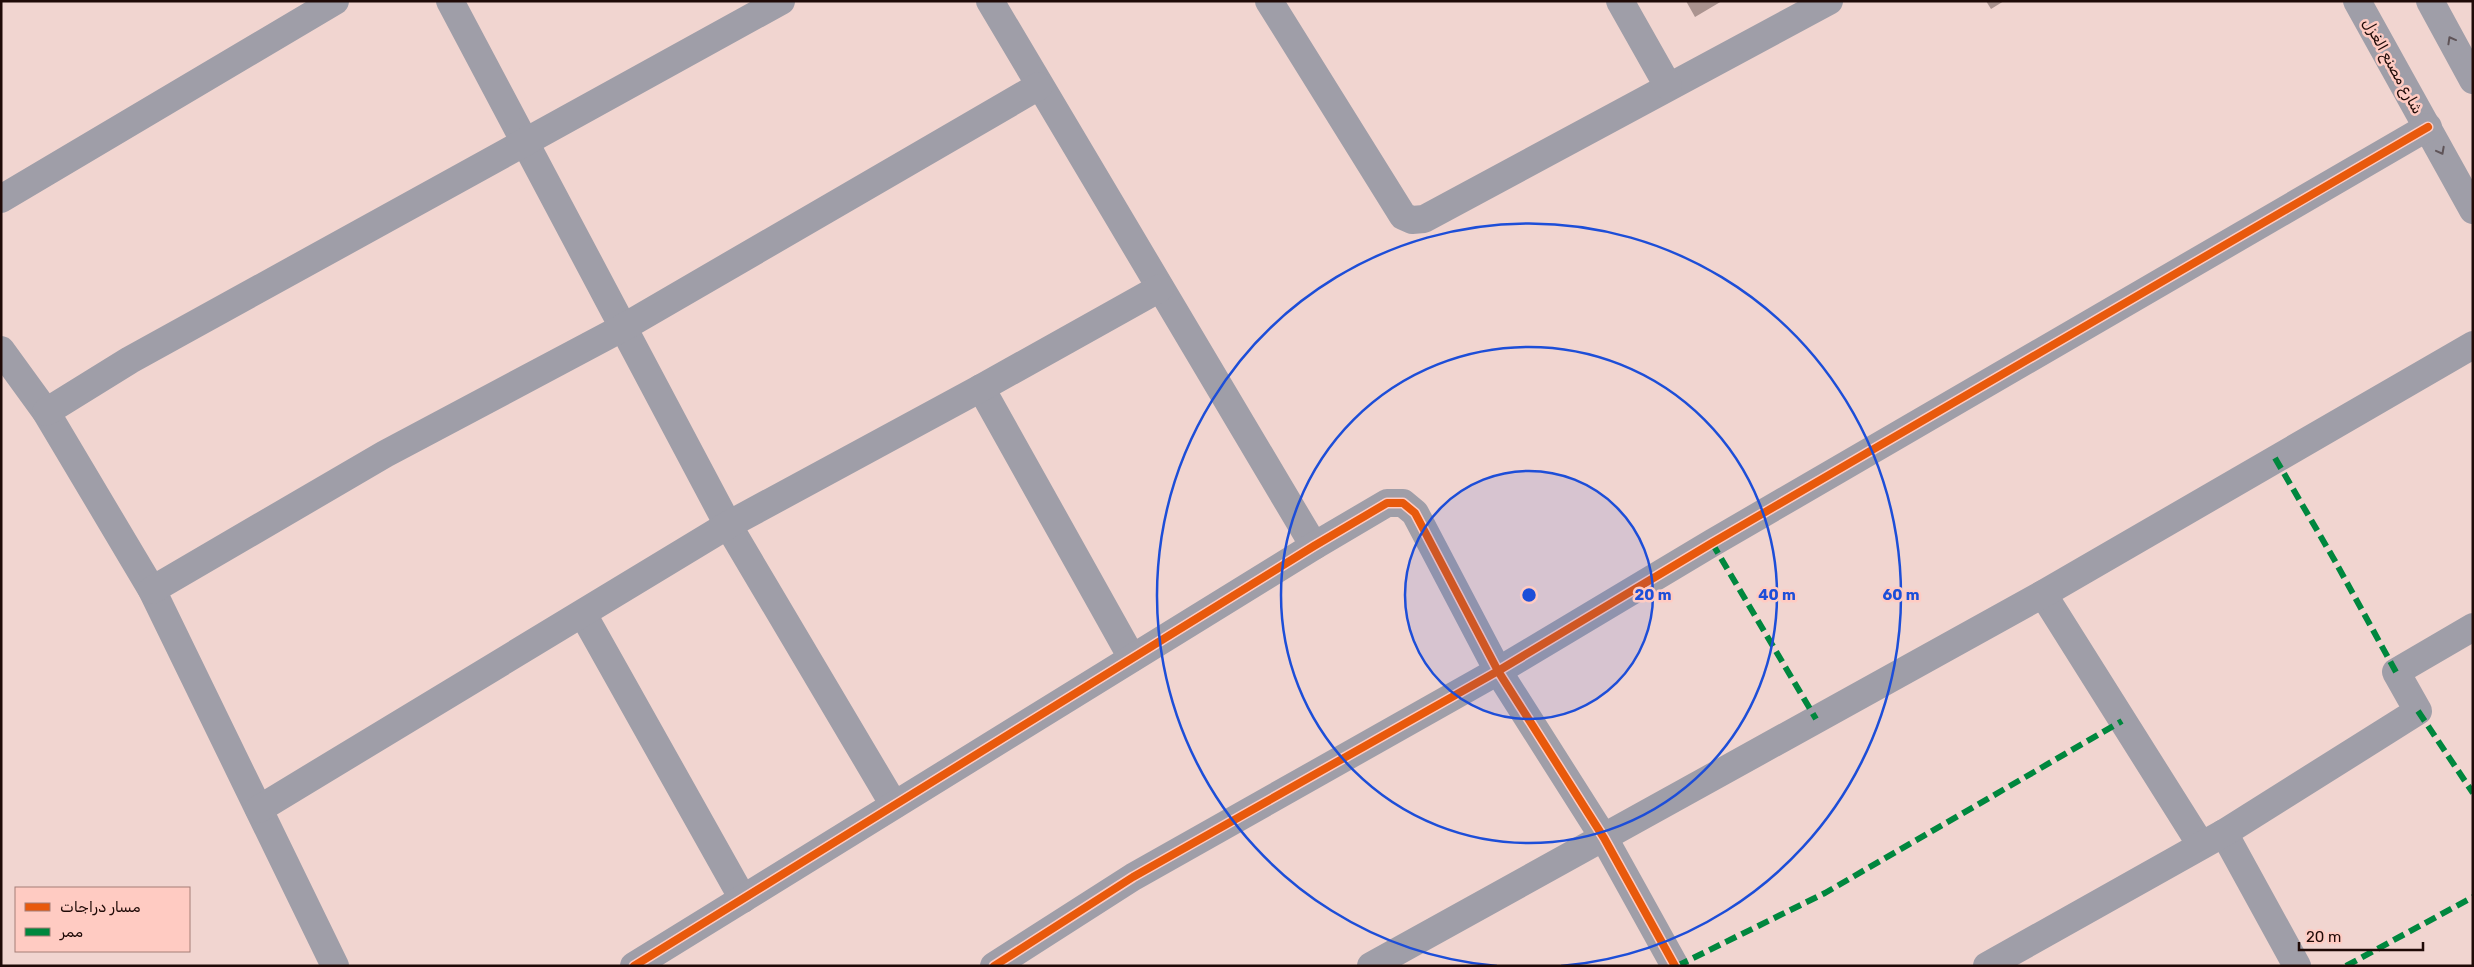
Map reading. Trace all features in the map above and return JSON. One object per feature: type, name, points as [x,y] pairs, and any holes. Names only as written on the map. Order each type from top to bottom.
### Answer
[{"type":"street","points":[[1,199],[335,1]]},
{"type":"street","points":[[450,1],[728,525],[894,805]]},
{"type":"street","points":[[46,412],[130,360],[781,1]]},
{"type":"street","points":[[990,1],[1314,546]]},
{"type":"street","points":[[1269,1],[1403,216],[1412,220],[1424,219],[1668,86],[1830,1]]},
{"type":"street","points":[[1620,1],[1668,86]]},
{"type":"street","name":"شارع مصنع الغزل","points":[[2357,1],[2473,210]]},
{"type":"street","points":[[2430,1],[2473,80]]},
{"type":"street","points":[[152,590],[385,454],[624,327],[1039,86]]},
{"type":"street","points":[[994,966],[1133,877],[1498,671],[1712,543],[2428,126]]},
{"type":"street","points":[[259,809],[728,525],[981,388],[1160,288]]},
{"type":"street","points":[[1370,966],[2043,594],[2473,345]]},
{"type":"street","points":[[1,350],[46,412],[152,590],[335,966]]},
{"type":"street","points":[[981,388],[1132,658]]},
{"type":"street","points":[[634,966],[1314,546],[1387,503],[1404,503],[1415,513],[1498,671],[1604,838],[1675,966]]},
{"type":"street","points":[[2043,594],[2213,839],[2297,966]]},
{"type":"street","points":[[583,614],[744,899]]},
{"type":"street","points":[[1987,966],[2213,839],[2418,710],[2396,672],[2473,627]]},
{"type":"building","points":[[1686,1],[1722,1],[1695,17]]},
{"type":"building","points":[[1986,1],[2004,1],[1991,9]]},
{"type":"marked path","points":[[2275,458],[2335,561],[2396,672]]},
{"type":"marked path","points":[[1712,543],[1816,719]]},
{"type":"marked path","points":[[2418,711],[2473,793]]},
{"type":"marked path","points":[[1677,966],[1825,893],[2122,721]]},
{"type":"marked path","points":[[2346,966],[2473,897]]},
{"type":"cycle path","points":[[994,966],[1133,877],[1498,671],[1712,543],[2428,127]]},
{"type":"cycle path","points":[[634,966],[1314,546],[1387,503],[1403,503],[1415,513],[1498,671],[1604,838],[1675,966]]}]
